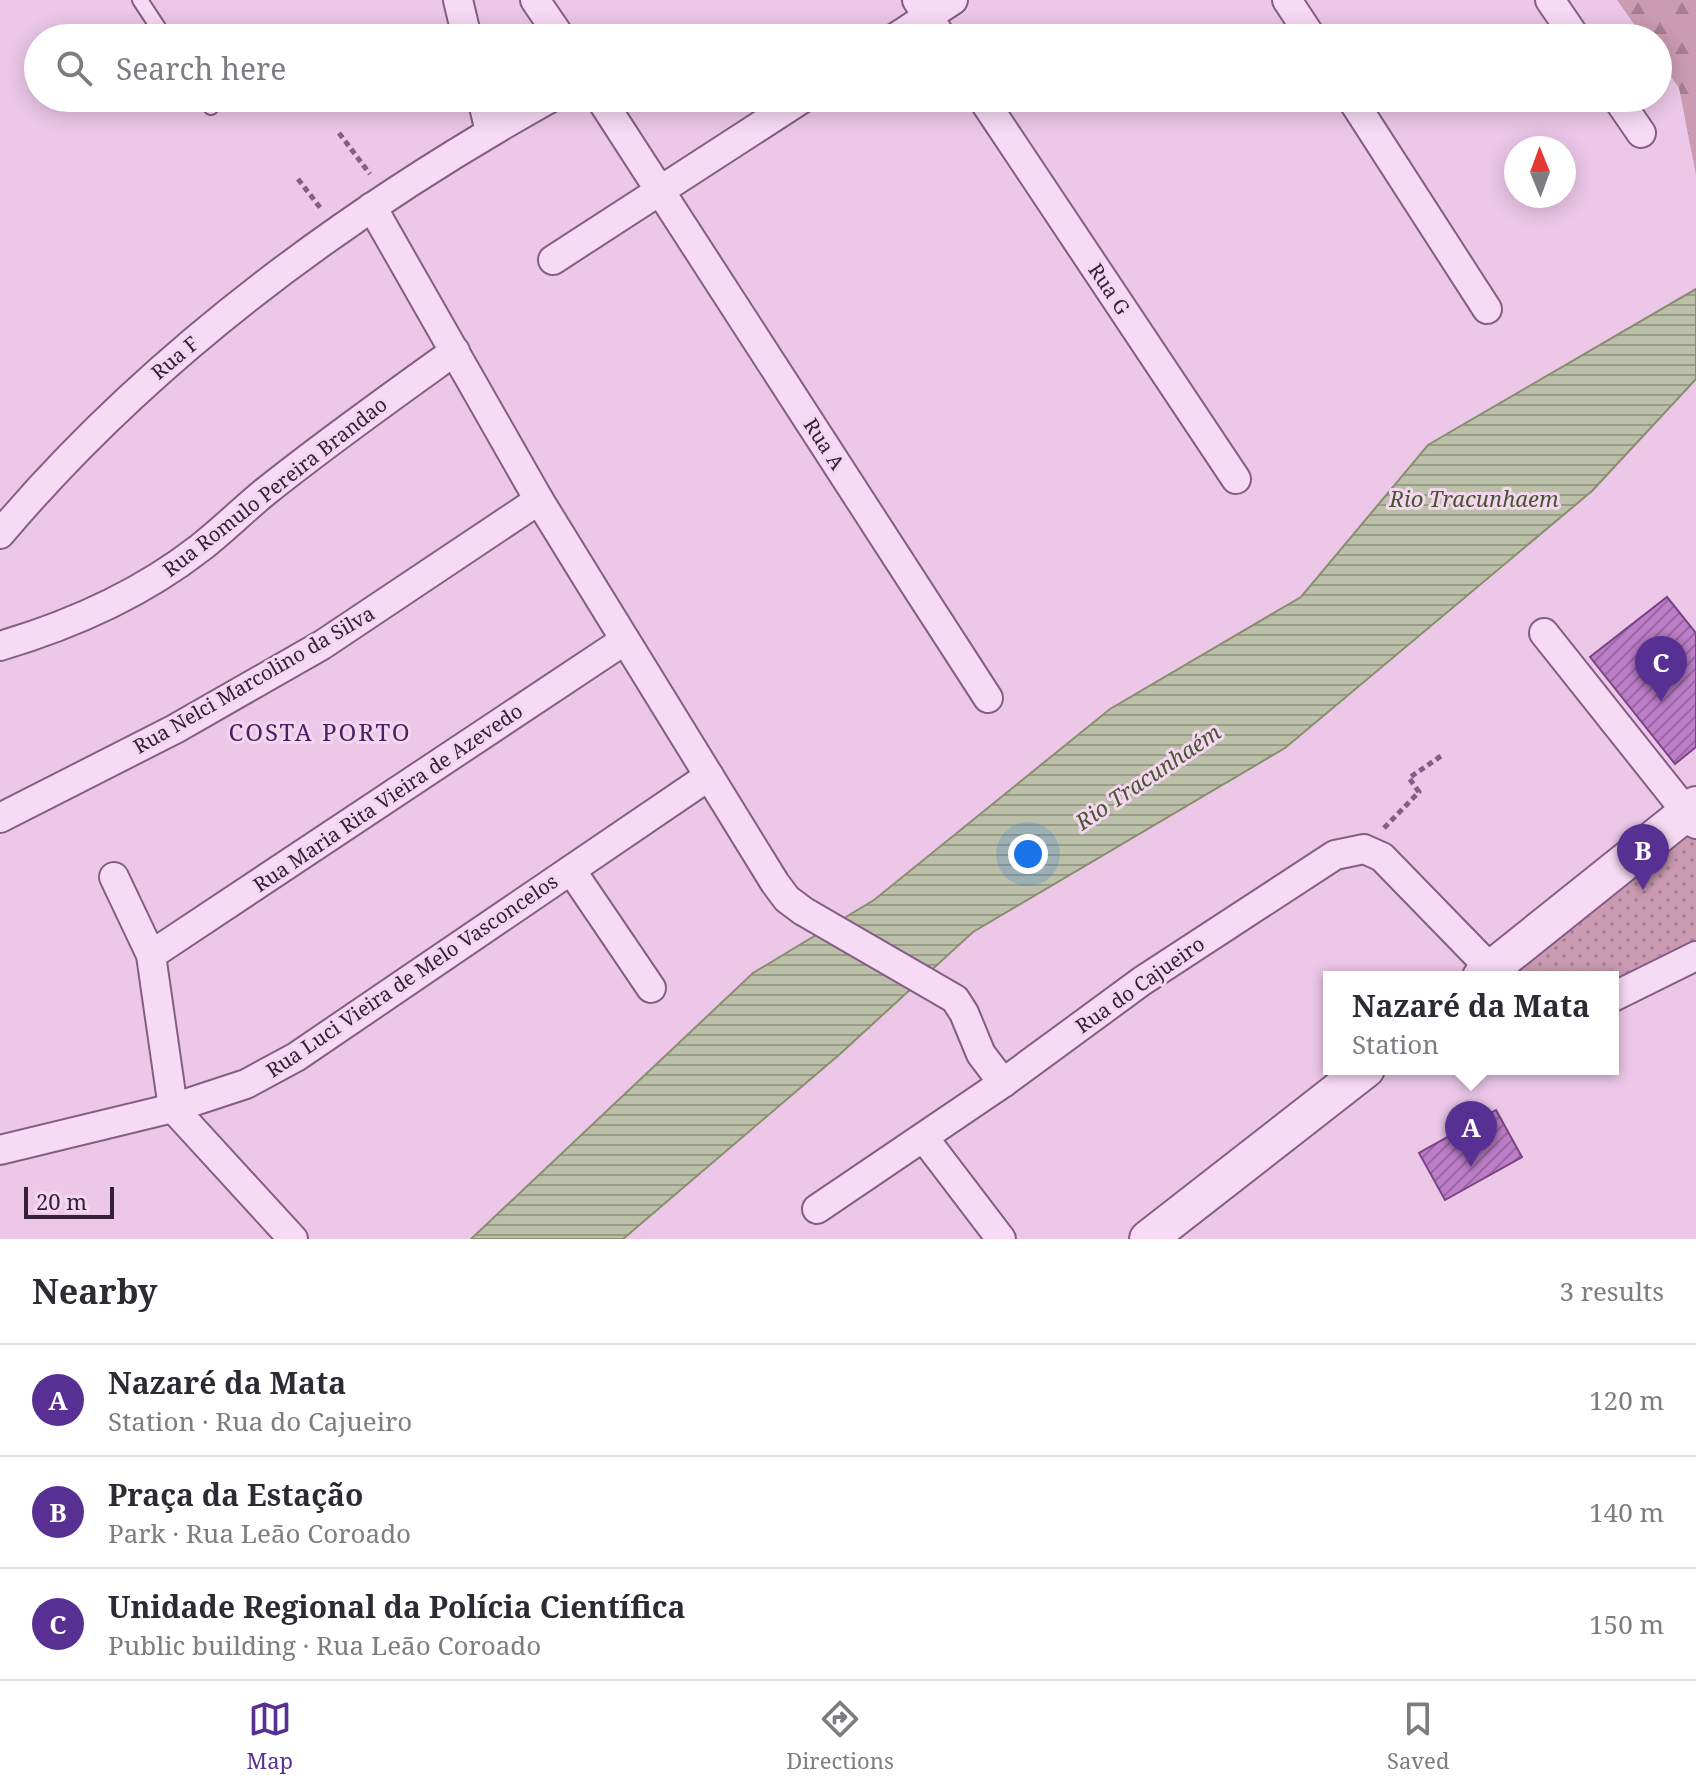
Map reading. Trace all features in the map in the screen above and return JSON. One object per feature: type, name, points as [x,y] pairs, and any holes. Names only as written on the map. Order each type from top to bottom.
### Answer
[{"type":"street","points":[[458,0],[464,24]]},
{"type":"street","points":[[535,0],[551,24]]},
{"type":"street","points":[[929,18],[953,0]]},
{"type":"street","points":[[1287,0],[1303,24]]},
{"type":"street","points":[[1550,0],[1566,24]]},
{"type":"street","points":[[485,112],[490,132]]},
{"type":"street","name":"Rua F","points":[[0,534],[44,482],[129,396],[182,351],[338,230],[525,112]]},
{"type":"street","name":"Rua A","points":[[609,112],[988,698]]},
{"type":"street","points":[[553,260],[781,112]]},
{"type":"street","name":"Rua G","points":[[991,112],[1236,479]]},
{"type":"street","points":[[1360,112],[1487,309]]},
{"type":"street","points":[[1627,112],[1641,133]]},
{"type":"street","points":[[372,207],[539,500],[775,883],[787,899],[955,999],[981,1054],[1003,1083]]},
{"type":"street","name":"Rua Romulo Pereira Brandao","points":[[0,646],[43,633],[152,581],[200,548],[264,493],[455,351]]},
{"type":"street","name":"Rua Nelci Marcolino da Silva","points":[[0,818],[175,729],[322,645],[539,500]]},
{"type":"street","points":[[1489,971],[1693,814],[1544,633]]},
{"type":"street","name":"Rua Maria Rita Vieira de Azevedo","points":[[151,955],[625,640]]},
{"type":"street","name":"Rua Luci Vieira de Melo Vasconcelos","points":[[0,1150],[173,1108],[246,1084],[296,1057],[709,776]]},
{"type":"street","points":[[1364,849],[1382,857],[1397,870],[1484,971]]},
{"type":"street","name":"Rua do Cajueiro","points":[[817,1209],[1003,1083],[1142,981],[1298,877],[1335,855],[1364,849]]},
{"type":"street","points":[[571,870],[651,988]]},
{"type":"street","points":[[114,877],[151,955],[173,1108],[293,1239]]},
{"type":"street","points":[[1619,994],[1696,956]]},
{"type":"street","points":[[1148,1239],[1358,1075]]},
{"type":"street","points":[[924,1138],[1001,1239]]},
{"type":"lane","points":[[140,0],[156,24]]},
{"type":"path","points":[[339,133],[372,176],[372,207]]},
{"type":"path","points":[[298,179],[338,230]]},
{"type":"path","points":[[1364,849],[1419,792],[1409,778],[1444,754]]},
{"type":"green space","points":[[1617,0],[1696,0],[1696,175],[1679,88],[1672,78],[1672,24],[1634,24]]},
{"type":"green space","points":[[1696,824],[1696,955],[1619,993],[1619,971],[1490,971]]},
{"type":"water","name":"Rio Tracunhaem","points":[[1696,289],[1696,379],[1592,491],[1285,748],[973,932],[840,1054],[623,1239],[471,1239],[753,973],[874,900],[1110,709],[1301,597],[1428,445]]},
{"type":"building","points":[[1667,597],[1696,633],[1696,747],[1675,764],[1590,657]]},
{"type":"building","points":[[1496,1110],[1522,1157],[1445,1200],[1419,1153]]},
{"type":"place","name":"Unidade Regional da Polícia Científica","points":[[1661,702]]},
{"type":"place","name":"Praça da Estação","points":[[1643,890]]},
{"type":"place","name":"Nazaré da Mata","points":[[1471,1167]]},
{"type":"district","name":"COSTA PORTO","points":[[320,733]]},
{"type":"water label","name":"Rio Tracunhaém","points":[[1148,777]]}]
